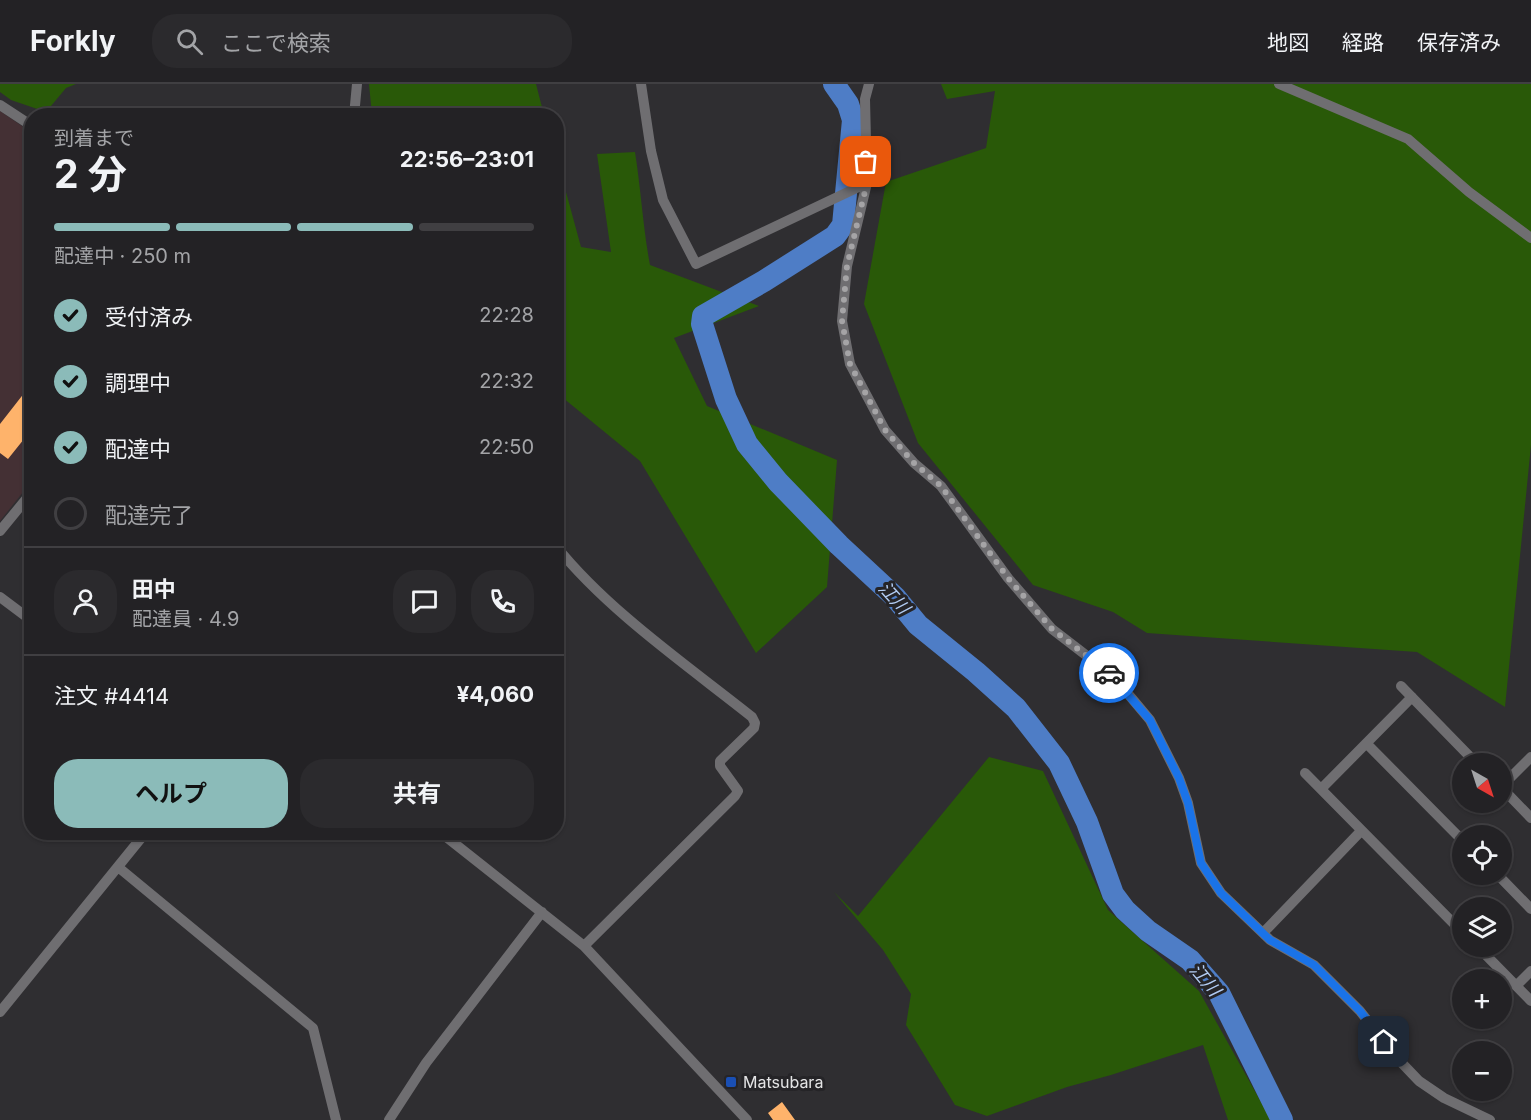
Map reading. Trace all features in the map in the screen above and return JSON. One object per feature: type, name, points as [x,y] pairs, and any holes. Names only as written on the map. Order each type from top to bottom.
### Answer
[{"type":"street","points":[[355,108],[357,84]]},
{"type":"street","points":[[640,84],[651,151],[663,200],[696,264],[867,183]]},
{"type":"street","points":[[868,84],[865,99],[867,183],[847,266],[842,321],[850,364],[885,430],[914,463],[941,486],[1008,578],[1052,629],[1113,676],[1150,720],[1179,778],[1188,803],[1201,863],[1221,893],[1270,940],[1314,965],[1360,1011],[1419,1082],[1444,1098],[1490,1120]]},
{"type":"street","points":[[1279,84],[1408,139],[1469,192],[1531,238]]},
{"type":"street","points":[[0,105],[24,121]]},
{"type":"street","points":[[0,531],[24,502]]},
{"type":"street","points":[[564,556],[575,570],[632,621],[752,717],[755,723],[754,728],[720,761],[720,766],[738,791],[735,796],[584,946]]},
{"type":"street","points":[[0,597],[24,615]]},
{"type":"street","points":[[1401,686],[1466,753]]},
{"type":"street","points":[[1321,789],[1412,697]]},
{"type":"street","points":[[1366,744],[1452,830]]},
{"type":"street","points":[[1512,777],[1531,757]]},
{"type":"street","points":[[1305,773],[1452,922]]},
{"type":"street","points":[[1512,798],[1531,818]]},
{"type":"street","points":[[1263,933],[1361,831]]},
{"type":"street","points":[[0,1012],[140,840]]},
{"type":"street","points":[[450,840],[584,946],[747,1120]]},
{"type":"street","points":[[118,867],[313,1028],[336,1120]]},
{"type":"street","points":[[1508,885],[1531,909]]},
{"type":"street","points":[[389,1120],[426,1063],[542,912]]},
{"type":"street","points":[[1486,957],[1496,969]]},
{"type":"street","points":[[1516,986],[1531,971]]},
{"type":"street","points":[[1512,983],[1531,1001]]},
{"type":"shaded area","points":[[0,111],[24,128],[24,491],[0,521]]},
{"type":"green space","points":[[0,84],[76,84],[66,88],[49,108],[34,108],[11,100],[0,92]]},
{"type":"green space","points":[[369,84],[536,84],[542,108],[371,108]]},
{"type":"green space","points":[[941,84],[1531,84],[1531,445],[1505,707],[1417,652],[1147,633],[1113,612],[1033,585],[918,443],[864,304],[886,182],[986,148],[995,91],[947,99]]},
{"type":"green space","points":[[635,152],[650,265],[759,306],[674,338],[707,406],[837,460],[827,587],[756,653],[640,461],[564,399],[564,185],[581,247],[611,252],[597,154]]},
{"type":"green space","points":[[989,757],[1043,771],[1108,910],[1199,991],[1271,1120],[1228,1120],[1203,1045],[1067,1087],[987,1116],[955,1105],[906,1025],[911,994],[883,950],[834,892],[858,916]]},
{"type":"building","points":[[24,393],[24,439],[8,459],[0,453],[0,424]]},
{"type":"building","points":[[782,1102],[795,1120],[773,1120],[768,1113]]},
{"type":"waterway","name":"江川","points":[[834,84],[848,104],[853,120],[843,225],[835,236],[703,316],[702,324],[726,399],[747,444],[778,482],[839,545],[895,597],[918,625],[1016,708],[1059,763],[1087,822],[1113,894],[1125,910],[1148,931],[1190,960],[1219,993],[1282,1120]]},
{"type":"way so far","points":[[866,162],[867,183],[847,266],[842,321],[850,364],[885,430],[914,463],[941,486],[1008,578],[1052,629],[1109,673]]},
{"type":"place","name":"Matsubara","points":[[731,1082]]},
{"type":"route","points":[[1109,673],[1150,720],[1179,778],[1188,803],[1201,863],[1221,893],[1270,940],[1314,965],[1360,1011],[1384,1042]]}]
